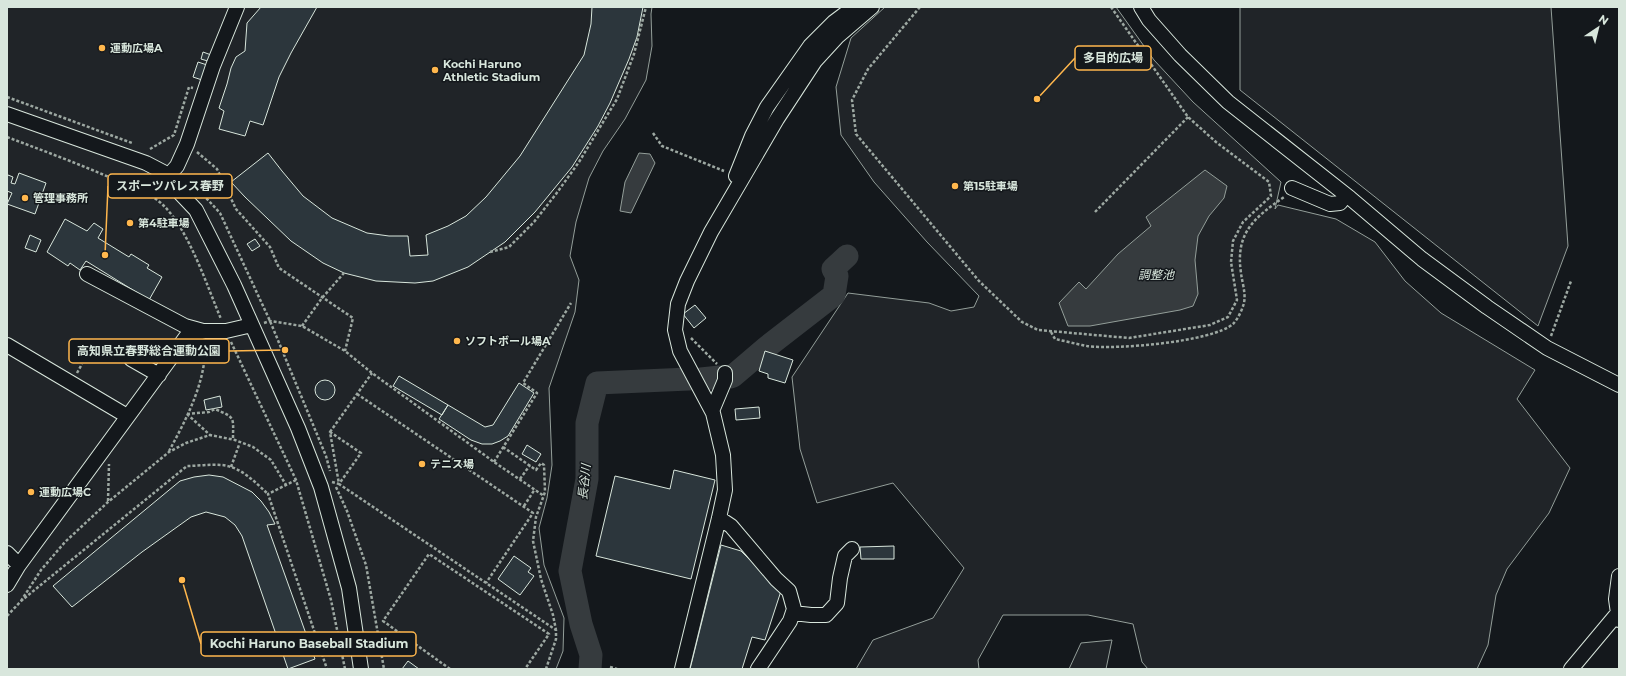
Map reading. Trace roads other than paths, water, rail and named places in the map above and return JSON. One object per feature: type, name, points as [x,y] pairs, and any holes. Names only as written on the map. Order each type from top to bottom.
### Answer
[{"type":"street","points":[[169,174],[177,166],[187,144],[213,66],[237,7]]},
{"type":"street","points":[[715,226],[722,198],[736,175],[752,136],[767,106],[810,46],[834,22],[854,7]]},
{"type":"street","points":[[682,669],[725,490],[722,455],[712,411],[680,351],[675,330],[678,304],[687,281],[715,226],[777,119],[815,61],[837,37],[872,7]]},
{"type":"street","points":[[1141,7],[1149,20],[1180,55],[1228,102],[1346,195],[1422,259],[1487,307],[1547,348],[1619,385]]},
{"type":"street","points":[[7,114],[146,163],[169,174],[179,192],[196,210],[234,285],[298,428],[321,487],[349,588],[361,669]]},
{"type":"street","points":[[1292,188],[1330,204],[1340,203],[1346,195]]},
{"type":"street","points":[[87,274],[185,326],[204,331],[226,331],[252,325]]},
{"type":"street","points":[[7,585],[13,561],[109,442],[186,337],[204,331]]},
{"type":"street","points":[[7,345],[127,416]]},
{"type":"street","points":[[131,359],[159,375]]},
{"type":"street","points":[[712,411],[725,380],[725,373]]},
{"type":"street","points":[[719,518],[731,526],[776,579],[789,591],[794,609],[790,621],[758,669]]},
{"type":"street","points":[[793,613],[826,615],[837,603],[840,578],[845,556],[852,549]]},
{"type":"street","points":[[7,553],[13,561]]},
{"type":"street","points":[[1571,669],[1618,617],[1616,599],[1619,576]]},
{"type":"water","points":[[639,153],[650,154],[655,163],[631,213],[620,211],[625,182]]},
{"type":"water","name":"調整池","points":[[1205,170],[1227,186],[1224,198],[1209,216],[1198,236],[1195,260],[1198,294],[1193,306],[1180,310],[1090,326],[1068,326],[1059,303],[1079,282],[1086,289],[1118,254],[1151,226],[1146,217]]},
{"type":"waterway","name":"長谷川","points":[[730,377],[834,295],[837,276],[833,269],[847,256]]},
{"type":"waterway","name":"長谷川","points":[[701,379],[720,377]]},
{"type":"waterway","name":"長谷川","points":[[590,669],[591,655],[581,624],[570,571],[587,479],[587,423],[597,383],[689,379]]},
{"type":"place","name":"運動広場A","points":[[102,48]]},
{"type":"place","name":"Kochi Haruno Athletic Stadium","points":[[435,70]]},
{"type":"place","name":"多目的広場","points":[[1037,99]]},
{"type":"place","name":"第15駐車場","points":[[955,186]]},
{"type":"place","name":"管理事務所","points":[[25,198]]},
{"type":"place","name":"第4駐車場","points":[[130,223]]},
{"type":"place","name":"スポーツパレス春野","points":[[105,255]]},
{"type":"place","name":"ソフトボール場A","points":[[457,341]]},
{"type":"place","name":"高知県立春野総合運動公園","points":[[285,350]]},
{"type":"place","name":"テニス場","points":[[422,464]]},
{"type":"place","name":"運動広場C","points":[[31,492]]},
{"type":"place","name":"Kochi Haruno Baseball Stadium","points":[[182,580]]}]
